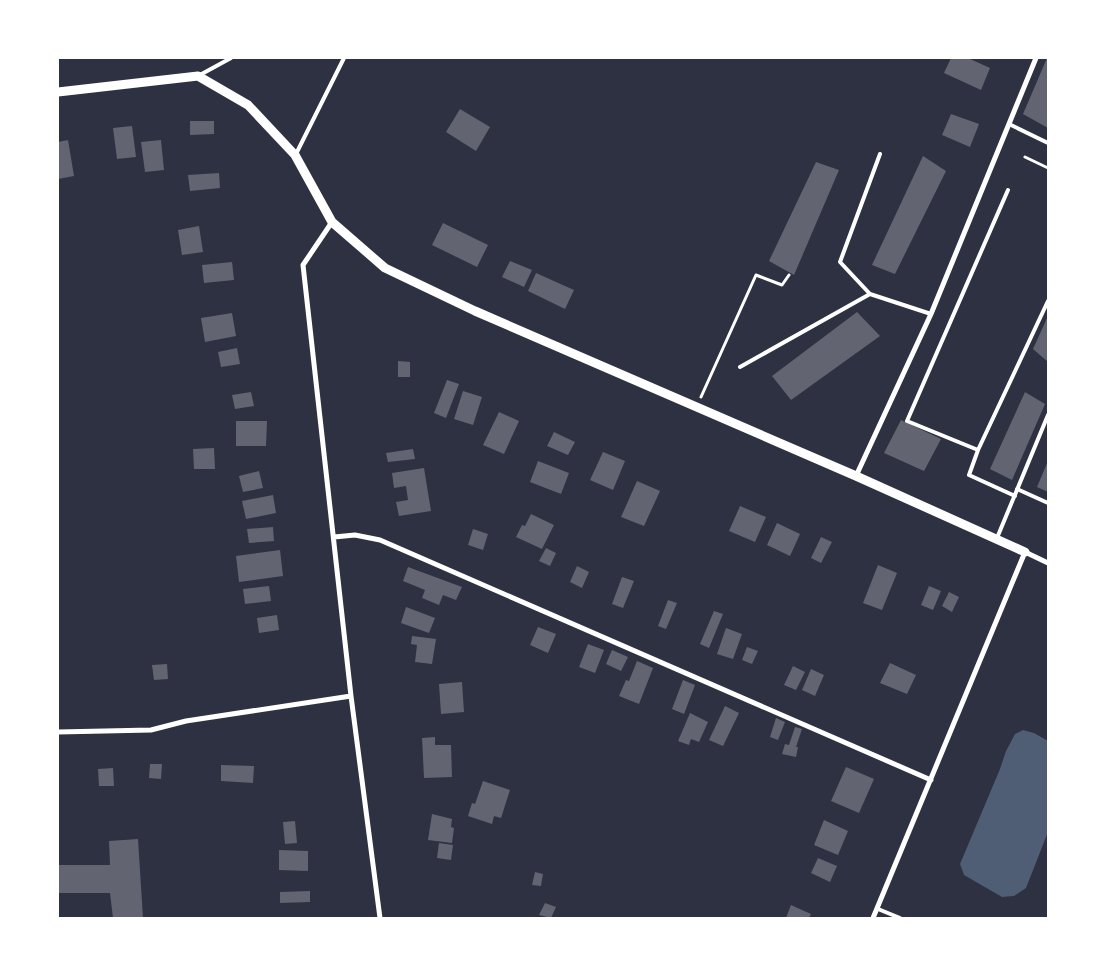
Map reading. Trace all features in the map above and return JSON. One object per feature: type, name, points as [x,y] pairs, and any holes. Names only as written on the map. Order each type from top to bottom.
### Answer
[{"type":"street","points":[[856,476],[931,314],[1036,58]]},
{"type":"street","points":[[58,92],[198,76],[248,105],[295,155],[332,222],[385,268],[475,311],[997,538],[1048,564]]},
{"type":"street","points":[[332,222],[303,265],[351,696],[380,918]]},
{"type":"street","points":[[334,537],[355,535],[380,540],[931,780]]},
{"type":"street","points":[[874,918],[1026,552]]},
{"type":"street","points":[[58,732],[151,730],[186,721],[351,696]]},
{"type":"lane","points":[[198,76],[231,58]]},
{"type":"lane","points":[[295,155],[344,58]]},
{"type":"lane","points":[[1009,124],[1048,143]]},
{"type":"lane","points":[[880,154],[840,262],[870,294],[931,314]]},
{"type":"lane","points":[[978,450],[907,421],[1008,190]]},
{"type":"lane","points":[[740,367],[870,294]]},
{"type":"lane","points":[[1014,496],[968,475],[1048,301]]},
{"type":"lane","points":[[997,538],[1048,415]]},
{"type":"lane","points":[[1017,489],[1048,503]]},
{"type":"lane","points":[[878,909],[900,918]]},
{"type":"path","points":[[1025,157],[1048,168]]},
{"type":"path","points":[[696,407],[756,275],[782,285],[789,275]]},
{"type":"water","points":[[1023,730],[1034,733],[1048,741],[1048,832],[1026,888],[1014,896],[1002,897],[964,875],[960,864],[1006,751],[1015,734]]},
{"type":"building","points":[[951,58],[968,58],[990,68],[981,90],[944,73]]},
{"type":"building","points":[[1048,58],[1048,128],[1023,114]]},
{"type":"building","points":[[460,109],[490,127],[476,151],[446,132]]},
{"type":"building","points":[[951,114],[979,124],[970,147],[942,135]]},
{"type":"building","points":[[190,121],[214,121],[214,134],[190,135]]},
{"type":"building","points":[[132,126],[136,157],[117,159],[113,128]]},
{"type":"building","points":[[68,140],[74,176],[58,179],[58,142]]},
{"type":"building","points":[[161,140],[164,170],[145,172],[141,142]]},
{"type":"building","points":[[923,156],[946,171],[895,274],[872,265]]},
{"type":"building","points":[[816,162],[839,170],[794,275],[769,261]]},
{"type":"building","points":[[219,173],[220,188],[190,191],[188,175]]},
{"type":"building","points":[[443,223],[488,245],[477,267],[432,245]]},
{"type":"building","points":[[199,226],[203,252],[182,255],[178,230]]},
{"type":"building","points":[[510,261],[532,270],[524,287],[502,277]]},
{"type":"building","points":[[232,262],[234,280],[204,283],[202,265]]},
{"type":"building","points":[[536,273],[574,290],[565,309],[528,291]]},
{"type":"building","points":[[857,312],[880,336],[791,400],[772,376]]},
{"type":"building","points":[[232,313],[236,336],[205,342],[201,318]]},
{"type":"building","points":[[1048,316],[1048,362],[1033,349]]},
{"type":"building","points":[[237,348],[240,364],[221,367],[218,352]]},
{"type":"building","points":[[398,361],[410,362],[410,377],[398,377]]},
{"type":"building","points":[[447,380],[459,384],[446,418],[434,413]]},
{"type":"building","points":[[463,391],[482,397],[473,425],[454,419]]},
{"type":"building","points":[[251,392],[254,406],[235,409],[232,395]]},
{"type":"building","points":[[1025,392],[1045,404],[1012,480],[990,469]]},
{"type":"building","points":[[499,412],[519,421],[504,454],[483,445]]},
{"type":"building","points":[[901,420],[941,439],[924,471],[884,453]]},
{"type":"building","points":[[236,421],[267,421],[266,446],[236,446]]},
{"type":"building","points":[[554,432],[575,442],[568,455],[547,446]]},
{"type":"building","points":[[214,448],[215,469],[194,469],[193,449]]},
{"type":"building","points":[[413,449],[415,459],[388,462],[386,453]]},
{"type":"building","points":[[603,452],[625,461],[613,490],[590,480]]},
{"type":"building","points":[[538,461],[569,473],[561,494],[530,482]]},
{"type":"building","points":[[1048,461],[1048,492],[1037,487]]},
{"type":"building","points":[[424,468],[431,511],[399,516],[396,502],[408,500],[406,486],[394,488],[392,473]]},
{"type":"building","points":[[259,471],[263,488],[243,492],[239,476]]},
{"type":"building","points":[[637,481],[660,491],[644,526],[621,517]]},
{"type":"building","points":[[273,495],[276,513],[246,519],[242,501]]},
{"type":"building","points":[[740,506],[766,517],[755,542],[729,531]]},
{"type":"building","points":[[531,514],[554,525],[542,549],[516,537],[522,525],[525,526]]},
{"type":"building","points":[[777,523],[800,534],[790,556],[767,545]]},
{"type":"building","points":[[273,527],[274,541],[249,543],[247,529]]},
{"type":"building","points":[[473,529],[488,534],[483,550],[468,545]]},
{"type":"building","points":[[821,537],[832,542],[821,563],[811,558]]},
{"type":"building","points":[[546,548],[556,553],[550,566],[539,561]]},
{"type":"building","points":[[280,550],[283,576],[239,582],[236,556]]},
{"type":"building","points":[[878,565],[897,573],[882,610],[863,603]]},
{"type":"building","points":[[577,566],[589,572],[582,588],[570,582]]},
{"type":"building","points":[[408,567],[462,587],[456,600],[443,595],[439,605],[422,598],[425,590],[403,581]]},
{"type":"building","points":[[622,577],[634,581],[623,608],[612,604]]},
{"type":"building","points":[[269,586],[271,601],[245,604],[243,589]]},
{"type":"building","points":[[929,586],[941,591],[933,610],[921,605]]},
{"type":"building","points":[[949,592],[959,597],[952,612],[942,606]]},
{"type":"building","points":[[668,600],[677,603],[666,629],[658,626]]},
{"type":"building","points":[[406,607],[435,618],[429,633],[401,623]]},
{"type":"building","points":[[714,611],[723,614],[709,648],[700,644]]},
{"type":"building","points":[[277,615],[279,630],[259,633],[257,618]]},
{"type":"building","points":[[538,627],[556,634],[548,653],[530,645]]},
{"type":"building","points":[[726,628],[742,634],[733,659],[717,654]]},
{"type":"building","points":[[412,636],[436,639],[432,664],[415,662],[417,645],[411,644]]},
{"type":"building","points":[[588,644],[604,650],[595,673],[579,667]]},
{"type":"building","points":[[747,647],[758,651],[752,664],[742,660]]},
{"type":"building","points":[[612,650],[628,657],[621,671],[606,664]]},
{"type":"building","points":[[637,661],[653,668],[639,704],[619,696],[626,680],[629,681]]},
{"type":"building","points":[[890,663],[916,675],[907,694],[880,683]]},
{"type":"building","points":[[167,664],[168,679],[154,680],[152,665]]},
{"type":"building","points":[[793,666],[805,672],[796,690],[784,685]]},
{"type":"building","points":[[811,669],[824,675],[815,696],[802,690]]},
{"type":"building","points":[[683,680],[695,685],[684,714],[672,709]]},
{"type":"building","points":[[462,682],[464,712],[441,714],[439,684]]},
{"type":"building","points":[[725,706],[739,713],[723,746],[709,740]]},
{"type":"building","points":[[690,713],[708,722],[699,742],[691,739],[689,745],[678,741]]},
{"type":"building","points":[[776,718],[785,722],[778,740],[770,737]]},
{"type":"building","points":[[795,727],[802,729],[796,747],[798,747],[796,757],[782,754],[785,744],[789,745]]},
{"type":"building","points":[[435,737],[435,745],[451,745],[452,777],[424,778],[422,738]]},
{"type":"building","points":[[150,764],[162,764],[161,779],[149,778]]},
{"type":"building","points":[[221,765],[254,766],[253,783],[221,781]]},
{"type":"building","points":[[846,767],[874,779],[859,813],[831,801]]},
{"type":"building","points":[[113,768],[114,786],[99,786],[98,769]]},
{"type":"building","points":[[483,781],[510,790],[501,818],[494,816],[492,824],[468,816],[472,803],[475,804]]},
{"type":"building","points":[[432,814],[452,819],[451,827],[454,828],[452,843],[428,840]]},
{"type":"building","points":[[824,820],[848,831],[838,855],[814,845]]},
{"type":"building","points":[[295,821],[297,843],[285,844],[283,822]]},
{"type":"building","points":[[138,839],[143,918],[113,918],[110,893],[58,893],[58,865],[110,865],[109,841]]},
{"type":"building","points":[[439,843],[453,845],[451,860],[437,858]]},
{"type":"building","points":[[279,850],[308,851],[308,871],[279,870]]},
{"type":"building","points":[[818,858],[837,866],[830,882],[811,873]]},
{"type":"building","points":[[535,872],[543,874],[541,886],[532,885]]},
{"type":"building","points":[[310,891],[310,902],[280,903],[280,892]]},
{"type":"building","points":[[545,903],[556,907],[551,918],[539,915]]},
{"type":"building","points":[[791,905],[811,914],[809,918],[786,918]]}]
